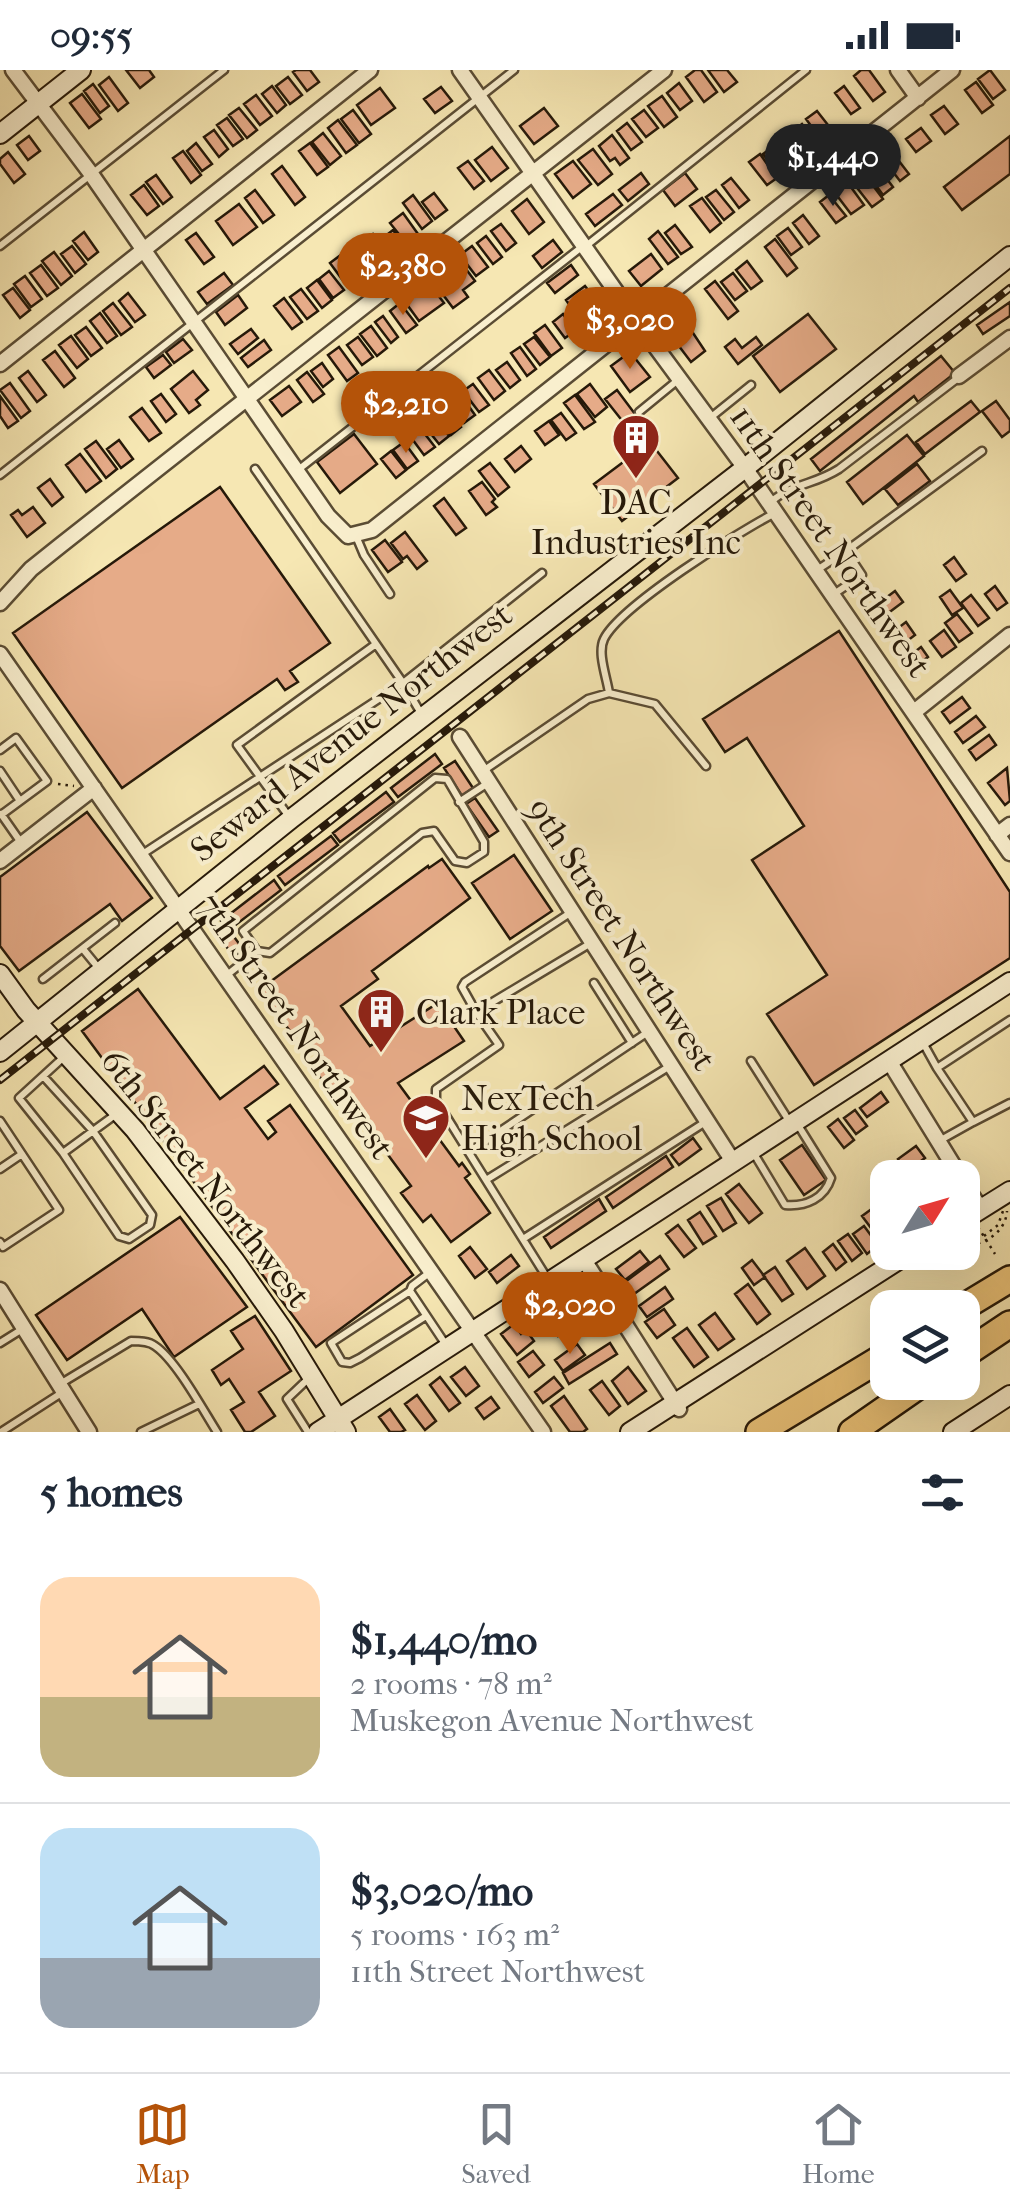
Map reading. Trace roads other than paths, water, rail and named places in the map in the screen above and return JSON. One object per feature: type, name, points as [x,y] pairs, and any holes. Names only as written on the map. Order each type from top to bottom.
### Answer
[{"type":"highway","points":[[980,1297],[1010,1279]]},
{"type":"highway","points":[[980,1344],[1010,1324]]},
{"type":"highway","points":[[759,1432],[870,1365]]},
{"type":"highway","points":[[852,1432],[898,1400]]},
{"type":"street","points":[[13,70],[337,527],[348,536],[372,530],[952,70]]},
{"type":"street","points":[[0,134],[82,70]]},
{"type":"street","points":[[0,364],[370,70]]},
{"type":"street","name":"11th Street Northwest","points":[[460,70],[745,468],[1010,853]]},
{"type":"street","points":[[0,603],[46,557],[664,70]]},
{"type":"street","points":[[898,70],[918,98]]},
{"type":"street","name":"Seward Avenue Northwest","points":[[0,1052],[1010,256]]},
{"type":"street","points":[[960,376],[1010,338]]},
{"type":"street","points":[[914,712],[1010,634]]},
{"type":"street","name":"7th Street Northwest","points":[[0,654],[543,1432]]},
{"type":"street","name":"9th Street Northwest","points":[[460,737],[734,1163]]},
{"type":"street","points":[[0,861],[94,788]]},
{"type":"street","points":[[997,835],[1010,825]]},
{"type":"street","name":"6th Street Northwest","points":[[0,974],[120,1112],[236,1261],[284,1330],[342,1426]]},
{"type":"street","points":[[318,1432],[342,1426],[448,1348],[1010,982]]},
{"type":"street","points":[[889,1062],[950,1160]]},
{"type":"street","points":[[980,1215],[1006,1200]]},
{"type":"street","points":[[584,1260],[678,1406]]},
{"type":"street","points":[[630,1432],[678,1406],[885,1270]]},
{"type":"street","points":[[0,1290],[90,1432]]},
{"type":"street","points":[[953,1432],[1010,1396]]},
{"type":"lane","points":[[0,246],[224,70]]},
{"type":"lane","points":[[0,475],[514,70]]},
{"type":"lane","points":[[297,470],[806,70]]},
{"type":"lane","points":[[610,693],[602,646],[606,635],[646,599],[772,508],[800,483],[820,480],[839,469],[960,376]]},
{"type":"lane","points":[[639,412],[679,379]]},
{"type":"lane","points":[[709,419],[751,385]]},
{"type":"lane","points":[[816,570],[982,451]]},
{"type":"lane","points":[[255,468],[422,716]]},
{"type":"lane","points":[[356,536],[390,594]]},
{"type":"lane","points":[[833,594],[862,575],[846,551]]},
{"type":"lane","points":[[141,855],[403,683],[542,574]]},
{"type":"lane","points":[[291,819],[237,745],[376,644]]},
{"type":"lane","points":[[459,802],[588,700],[610,693],[655,704],[706,766]]},
{"type":"lane","points":[[0,750],[16,738],[46,781],[1,814],[22,844]]},
{"type":"lane","points":[[0,771],[20,801]]},
{"type":"lane","points":[[435,778],[447,779],[484,842],[484,852],[467,863],[455,861],[434,831],[422,833],[270,953],[257,951],[243,931],[435,778]]},
{"type":"lane","points":[[550,1282],[436,1100],[436,1089],[499,1045],[462,987],[465,982],[572,912]]},
{"type":"lane","points":[[43,979],[115,923]]},
{"type":"lane","points":[[476,1012],[591,943]]},
{"type":"lane","points":[[82,949],[101,971]]},
{"type":"lane","points":[[226,976],[257,951]]},
{"type":"lane","points":[[594,983],[632,1044]]},
{"type":"lane","points":[[937,1068],[1010,1020]]},
{"type":"lane","points":[[469,1152],[649,1032]]},
{"type":"lane","points":[[922,1040],[973,1122]]},
{"type":"lane","points":[[43,1076],[93,1132],[152,1215],[152,1222],[126,1240],[19,1098],[43,1076],[67,1054]]},
{"type":"lane","points":[[751,1061],[830,1178],[828,1189],[803,1205],[785,1205],[752,1151]]},
{"type":"lane","points":[[486,1180],[671,1066]]},
{"type":"lane","points":[[938,1141],[1010,1103]]},
{"type":"lane","points":[[63,1152],[120,1112]]},
{"type":"lane","points":[[523,1239],[706,1120]]},
{"type":"lane","points":[[0,1121],[59,1210],[3,1247],[0,1242]]},
{"type":"lane","points":[[0,1168],[22,1154]]},
{"type":"lane","points":[[426,1316],[350,1364],[342,1362],[330,1344],[410,1291],[430,1272]]},
{"type":"lane","points":[[410,1291],[448,1348]]},
{"type":"lane","points":[[0,1343],[24,1328]]},
{"type":"lane","points":[[1,1432],[132,1342],[142,1341],[156,1346],[217,1432]]},
{"type":"lane","points":[[308,1432],[287,1398],[312,1376]]},
{"type":"lane","points":[[141,1432],[199,1404]]},
{"type":"railway","points":[[0,1080],[1010,288]]},
{"type":"place","name":"DAC Industries Inc","points":[[636,480]]},
{"type":"place","name":"Clark Place","points":[[381,1054]]},
{"type":"place","name":"NexTech High School","points":[[426,1160]]}]
